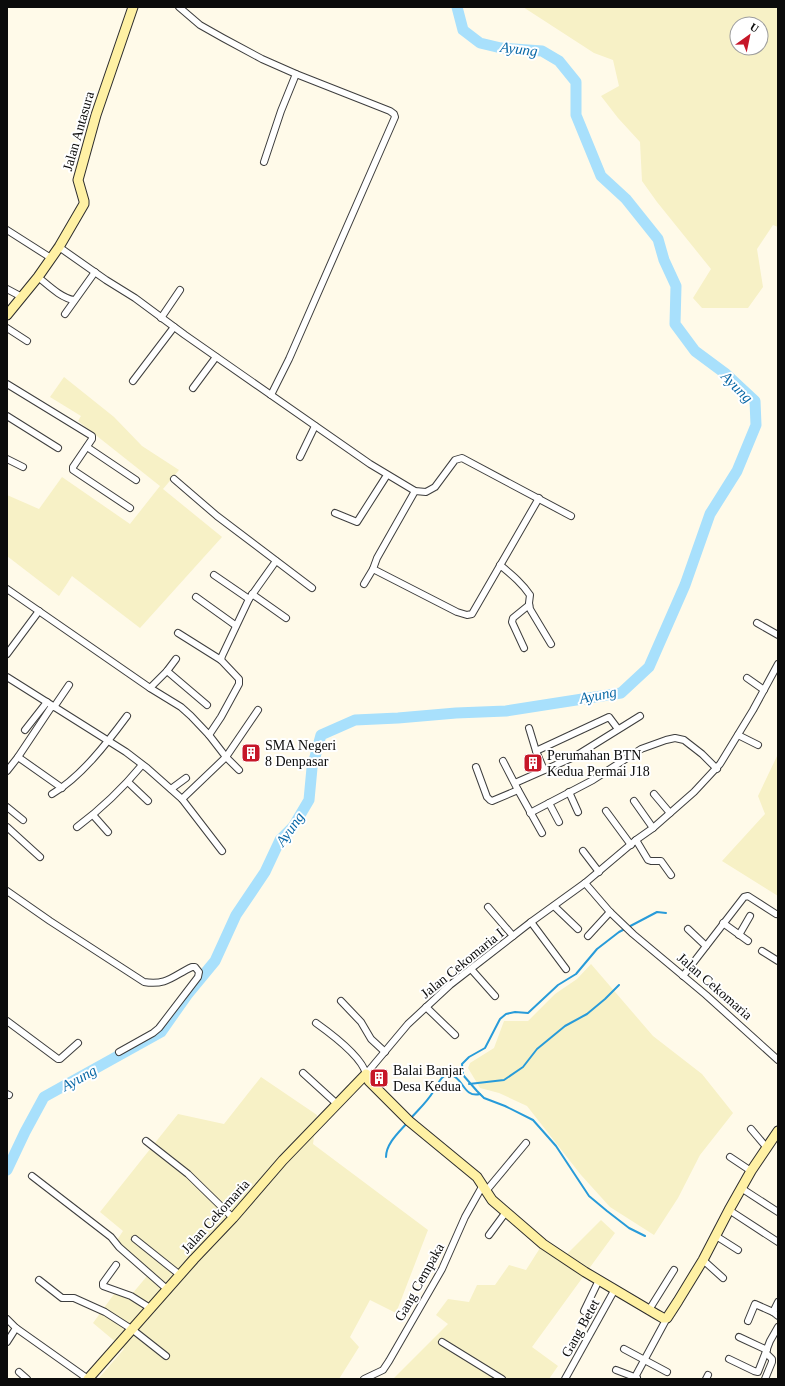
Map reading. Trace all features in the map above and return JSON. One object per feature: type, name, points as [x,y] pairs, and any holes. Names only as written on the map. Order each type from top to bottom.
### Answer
[{"type":"street","name":"Jalan Antasura","points":[[7,315],[38,277],[84,204],[78,180],[96,115],[133,7]]},
{"type":"street","points":[[179,7],[200,25],[262,59],[390,111],[395,117],[289,359],[271,395]]},
{"type":"street","points":[[264,162],[281,111],[296,74]]},
{"type":"street","points":[[7,230],[51,258]]},
{"type":"street","points":[[58,247],[135,298],[161,318],[315,426],[387,475],[415,491],[426,492],[435,487],[455,460],[462,458],[571,516]]},
{"type":"street","points":[[65,314],[95,272]]},
{"type":"street","points":[[38,277],[69,299],[74,300]]},
{"type":"street","points":[[7,289],[22,297]]},
{"type":"street","points":[[161,318],[180,290]]},
{"type":"street","points":[[133,381],[174,327]]},
{"type":"street","points":[[7,328],[27,341]]},
{"type":"street","points":[[193,388],[216,357]]},
{"type":"street","points":[[7,384],[90,434],[92,439],[73,467],[73,470],[130,508]]},
{"type":"street","points":[[7,416],[58,448]]},
{"type":"street","points":[[300,457],[315,426]]},
{"type":"street","points":[[87,447],[136,480]]},
{"type":"street","points":[[7,459],[23,467]]},
{"type":"street","points":[[336,513],[356,522],[358,521],[387,475]]},
{"type":"street","points":[[174,479],[217,516],[312,588]]},
{"type":"street","points":[[364,584],[415,491]]},
{"type":"street","points":[[373,569],[457,612],[467,615],[472,614],[539,498]]},
{"type":"street","points":[[221,660],[235,626],[250,597],[276,562]]},
{"type":"street","points":[[500,566],[521,582],[527,589],[530,595],[530,609],[551,644]]},
{"type":"street","points":[[214,575],[286,618]]},
{"type":"street","points":[[7,588],[181,708],[209,735],[226,757],[239,770]]},
{"type":"street","points":[[196,597],[235,626]]},
{"type":"street","points":[[524,648],[512,622],[513,618],[529,606]]},
{"type":"street","points":[[7,654],[39,611]]},
{"type":"street","points":[[757,623],[778,635]]},
{"type":"street","points":[[178,633],[221,660],[239,679],[240,684],[209,735]]},
{"type":"street","points":[[150,688],[167,671],[176,659]]},
{"type":"street","name":"Jalan Cekomaria I","points":[[366,1074],[408,1024],[450,985],[531,922],[599,872],[694,792],[717,769],[778,664]]},
{"type":"street","points":[[167,671],[207,705]]},
{"type":"street","points":[[7,677],[126,752],[182,800],[222,850]]},
{"type":"street","points":[[747,678],[764,690]]},
{"type":"street","points":[[25,730],[69,685]]},
{"type":"street","points":[[7,771],[18,757],[51,705]]},
{"type":"street","points":[[182,800],[226,757],[258,710]]},
{"type":"street","points":[[52,794],[62,788],[108,742],[127,716]]},
{"type":"street","points":[[515,783],[574,757],[640,716]]},
{"type":"street","points":[[536,751],[609,717],[618,729]]},
{"type":"street","points":[[529,728],[544,770]]},
{"type":"street","points":[[738,735],[758,745]]},
{"type":"street","points":[[530,812],[593,780],[641,749],[675,738],[684,740],[717,769]]},
{"type":"street","points":[[18,757],[62,788]]},
{"type":"street","points":[[503,761],[542,833]]},
{"type":"street","points":[[77,827],[128,782],[142,765]]},
{"type":"street","points":[[476,767],[487,797],[490,800],[518,790]]},
{"type":"street","points":[[171,790],[186,778]]},
{"type":"street","points":[[128,782],[148,801]]},
{"type":"street","points":[[570,792],[578,812]]},
{"type":"street","points":[[654,794],[670,813]]},
{"type":"street","points":[[634,801],[653,828]]},
{"type":"street","points":[[549,803],[559,822]]},
{"type":"street","points":[[7,807],[23,820]]},
{"type":"street","points":[[606,811],[648,860],[652,862],[661,861],[671,875]]},
{"type":"street","points":[[92,815],[108,832]]},
{"type":"street","points":[[7,827],[40,857]]},
{"type":"street","points":[[583,851],[599,872]]},
{"type":"street","name":"Jalan Cekomaria","points":[[585,883],[610,912],[633,934],[778,1060]]},
{"type":"street","points":[[7,891],[144,982],[154,984],[163,982],[192,967],[195,967],[199,972],[198,977],[159,1028],[153,1033],[119,1052]]},
{"type":"street","points":[[683,976],[722,923],[744,897],[747,896],[776,914]]},
{"type":"street","points":[[554,906],[578,929]]},
{"type":"street","points":[[488,907],[513,936]]},
{"type":"street","points":[[588,936],[610,912]]},
{"type":"street","points":[[739,935],[750,916]]},
{"type":"street","points":[[531,922],[566,969]]},
{"type":"street","points":[[722,923],[748,941]]},
{"type":"street","points":[[688,929],[706,946]]},
{"type":"street","points":[[762,951],[778,961]]},
{"type":"street","points":[[471,969],[495,996]]},
{"type":"street","points":[[341,1000],[361,1022],[371,1039],[385,1052]]},
{"type":"street","points":[[426,1007],[455,1035]]},
{"type":"street","points":[[7,1021],[58,1059],[60,1059],[78,1043]]},
{"type":"street","points":[[316,1022],[341,1042],[360,1063],[364,1068],[368,1081],[407,1119],[444,1151],[469,1170],[480,1181],[492,1200],[543,1244],[587,1273],[658,1316],[667,1318]]},
{"type":"street","points":[[303,1072],[337,1104]]},
{"type":"street","name":"Jalan Cekomaria","points":[[88,1379],[150,1308],[233,1218],[283,1160],[366,1074]]},
{"type":"street","points":[[751,1129],[767,1148]]},
{"type":"street","points":[[616,1370],[635,1378],[643,1359],[703,1260],[728,1210],[751,1171],[778,1132]]},
{"type":"street","points":[[146,1141],[197,1182],[233,1218]]},
{"type":"street","name":"Gang Cempaka","points":[[364,1379],[383,1370],[442,1269],[465,1217],[485,1188],[526,1143]]},
{"type":"street","points":[[730,1157],[751,1171]]},
{"type":"street","points":[[32,1176],[111,1237],[119,1247],[168,1290]]},
{"type":"street","points":[[741,1188],[778,1212]]},
{"type":"street","points":[[728,1210],[778,1242]]},
{"type":"street","points":[[489,1234],[506,1212]]},
{"type":"street","points":[[716,1236],[738,1250]]},
{"type":"street","points":[[135,1239],[180,1275]]},
{"type":"street","points":[[703,1260],[723,1278]]},
{"type":"street","points":[[116,1265],[103,1286],[131,1296],[150,1308]]},
{"type":"street","points":[[649,1310],[674,1270]]},
{"type":"street","points":[[39,1280],[60,1297],[74,1298],[105,1312],[166,1356]]},
{"type":"street","points":[[584,1311],[599,1280]]},
{"type":"street","name":"Gang Betet","points":[[565,1379],[615,1289]]},
{"type":"street","points":[[748,1321],[755,1304],[775,1314],[778,1302]]},
{"type":"street","points":[[7,1319],[16,1328],[88,1379]]},
{"type":"street","points":[[729,1359],[758,1372],[770,1341],[778,1326]]},
{"type":"street","points":[[7,1342],[16,1328]]},
{"type":"street","points":[[739,1337],[766,1352],[772,1359],[765,1379]]},
{"type":"street","points":[[442,1342],[502,1379]]},
{"type":"street","points":[[624,1349],[667,1372]]},
{"type":"street","points":[[19,1372],[27,1379]]},
{"type":"shaded area","points":[[523,7],[778,7],[778,227],[773,225],[757,249],[763,287],[748,308],[702,308],[693,298],[711,269],[642,181],[640,142],[618,118],[601,96],[619,86],[613,60],[594,53]]},
{"type":"shaded area","points":[[64,377],[114,417],[142,446],[179,470],[163,489],[222,537],[140,628],[72,576],[59,596],[7,556],[7,495],[39,509],[62,477],[130,524],[160,486],[78,421],[81,416],[50,397]]},
{"type":"shaded area","points":[[778,754],[778,896],[722,861],[765,814],[758,796]]},
{"type":"shaded area","points":[[591,964],[653,1036],[702,1074],[733,1113],[700,1155],[678,1198],[654,1235],[610,1207],[581,1175],[527,1106],[499,1093],[480,1088],[468,1068],[470,1063],[494,1048],[504,1021],[528,1021],[555,994],[577,979]]},
{"type":"shaded area","points":[[261,1077],[317,1115],[313,1144],[428,1230],[396,1313],[370,1300],[350,1337],[359,1347],[339,1379],[98,1379],[124,1349],[93,1323],[117,1290],[132,1294],[147,1276],[115,1243],[123,1231],[100,1212],[178,1114],[224,1124]]},
{"type":"shaded area","points":[[601,1220],[615,1233],[532,1347],[558,1366],[549,1379],[393,1379],[448,1324],[436,1315],[448,1299],[469,1302],[477,1285],[495,1285],[509,1265],[526,1270],[540,1248],[562,1259]]},
{"type":"waterway","name":"Ayung","points":[[7,1170],[44,1097],[161,1032],[187,995],[215,961],[236,915],[265,872],[280,840],[293,827],[309,800],[312,768],[321,735],[355,720],[506,711],[621,693],[649,667],[685,585],[710,514],[737,471],[756,425],[755,401],[726,374],[695,351],[675,324],[676,286],[664,260],[658,239],[626,199],[601,176],[576,115],[576,82],[559,61],[542,51],[501,48],[480,43],[463,30],[457,7]]},
{"type":"waterway","points":[[645,1236],[629,1228],[589,1196],[556,1146],[533,1120],[505,1106],[484,1098],[463,1075],[462,1064],[469,1057],[485,1048],[500,1019],[506,1014],[515,1012],[528,1013],[558,985],[576,974],[597,949],[619,932],[657,912],[666,913]]},
{"type":"waterway","points":[[469,1084],[504,1080],[523,1067],[537,1049],[565,1026],[587,1014],[619,985]]},
{"type":"waterway","points":[[411,1118],[428,1099],[440,1080],[446,1075],[455,1077],[470,1093],[480,1094]]},
{"type":"waterway","points":[[386,1157],[390,1143],[407,1123]]},
{"type":"place","name":"SMA Negeri 8 Denpasar","points":[[251,753]]},
{"type":"place","name":"Perumahan BTN Kedua Permai J18","points":[[533,763]]},
{"type":"place","name":"Balai Banjar Desa Kedua","points":[[379,1078]]}]
